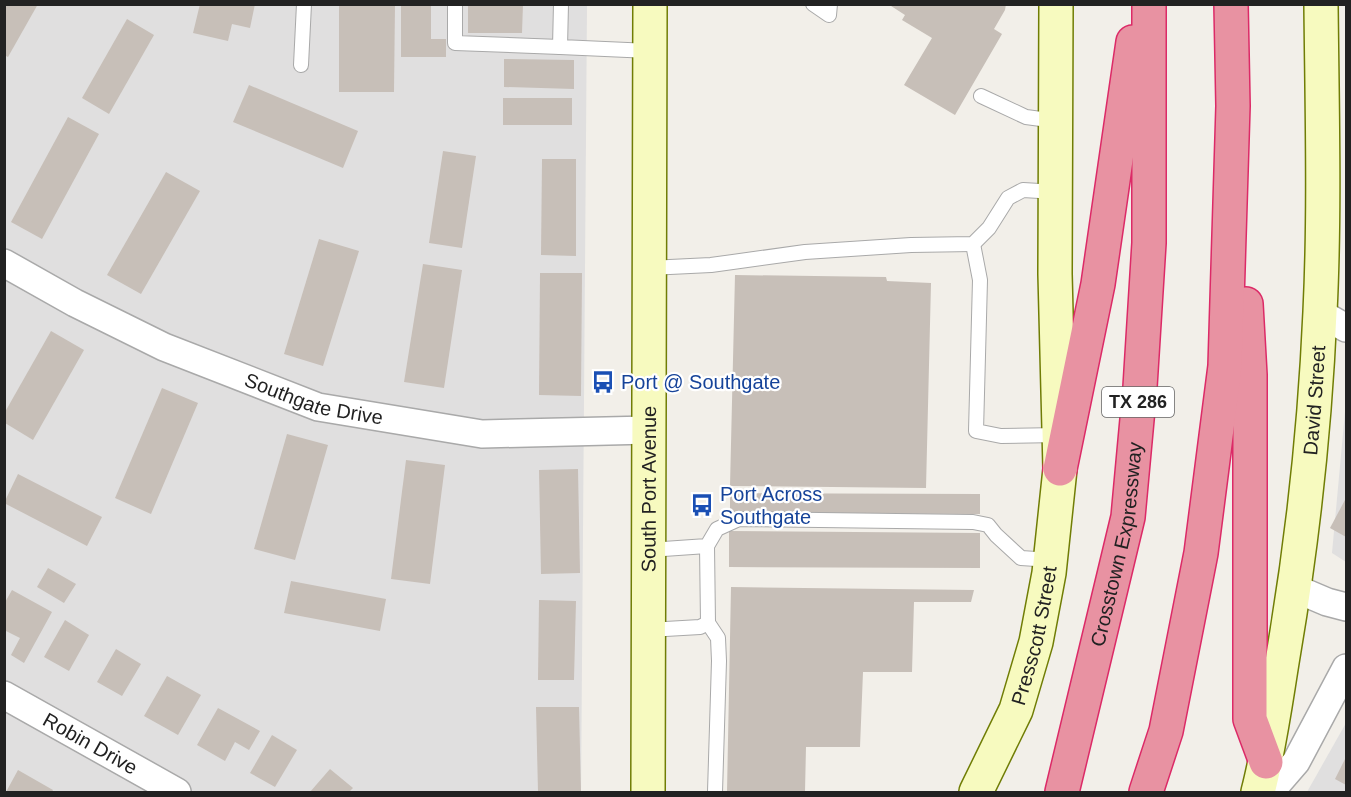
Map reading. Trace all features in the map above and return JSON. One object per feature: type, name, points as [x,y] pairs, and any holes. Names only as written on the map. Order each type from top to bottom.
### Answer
[{"type":"highway","points":[[1060,469],[1063,435],[1098,284],[1138,4]]},
{"type":"highway","name":"Crosstown Expressway","points":[[1062,792],[1128,517],[1140,387],[1149,243],[1149,4]]},
{"type":"highway","points":[[1231,4],[1233,106],[1250,375],[1250,719],[1264,782]]},
{"type":"highway","points":[[1146,792],[1166,731],[1201,553],[1225,366],[1233,106]]},
{"type":"main road","name":"South Port Avenue","points":[[648,792],[650,4]]},
{"type":"main road","points":[[1056,4],[1055,274],[1063,435]]},
{"type":"main road","name":"David Street","points":[[1264,782],[1333,320],[1323,189],[1321,4]]},
{"type":"main road","points":[[1342,4],[1347,8]]},
{"type":"main road","points":[[1323,189],[1347,143]]},
{"type":"main road","name":"Presscott Street","points":[[976,792],[1016,710],[1036,642],[1051,560],[1060,469]]},
{"type":"street","name":"Southgate Drive","points":[[4,263],[75,303],[164,347],[318,407],[482,434],[649,430]]},
{"type":"street","points":[[1294,588],[1327,602],[1347,607]]},
{"type":"street","points":[[1264,782],[1296,762],[1347,668]]},
{"type":"street","name":"Robin Drive","points":[[4,694],[177,792]]},
{"type":"lane","points":[[301,65],[304,4]]},
{"type":"lane","points":[[455,4],[455,43],[650,51]]},
{"type":"lane","points":[[560,47],[561,4]]},
{"type":"lane","points":[[813,4],[829,15],[830,4]]},
{"type":"lane","points":[[981,96],[1026,117],[1056,121]]},
{"type":"lane","points":[[649,268],[711,265],[805,252],[911,245],[973,244],[990,228],[1008,198],[1023,190],[1056,192]]},
{"type":"lane","points":[[973,244],[980,280],[976,431],[1000,436],[1063,435]]},
{"type":"lane","points":[[715,792],[719,661],[718,638],[708,623],[707,546],[717,529],[739,519],[972,522],[988,525],[1021,558],[1051,560]]},
{"type":"lane","points":[[649,550],[707,546]]},
{"type":"lane","points":[[648,630],[700,627],[708,623]]},
{"type":"shaded area","points":[[5,5],[587,5],[581,792],[5,792]]},
{"type":"shaded area","points":[[1346,401],[1346,562],[1332,553]]},
{"type":"shaded area","points":[[1346,723],[1346,792],[1307,792]]},
{"type":"building","points":[[4,4],[38,4],[8,57],[4,55]]},
{"type":"building","points":[[200,4],[255,4],[250,28],[232,24],[228,41],[193,33]]},
{"type":"building","points":[[339,4],[395,4],[394,92],[339,92]]},
{"type":"building","points":[[401,4],[431,4],[431,39],[446,39],[446,57],[401,57]]},
{"type":"building","points":[[468,4],[523,4],[522,33],[468,33]]},
{"type":"building","points":[[888,4],[1006,4],[994,29],[1002,34],[955,115],[904,85],[932,38],[902,20],[905,15]]},
{"type":"building","points":[[127,19],[154,35],[109,114],[82,98]]},
{"type":"building","points":[[504,59],[574,60],[574,89],[504,87]]},
{"type":"building","points":[[249,85],[358,131],[343,168],[233,122]]},
{"type":"building","points":[[503,98],[572,98],[572,125],[503,125]]},
{"type":"building","points":[[68,117],[99,134],[42,239],[11,222]]},
{"type":"building","points":[[443,151],[476,156],[462,248],[429,243]]},
{"type":"building","points":[[542,159],[576,159],[576,256],[541,255]]},
{"type":"building","points":[[166,172],[200,191],[141,294],[107,275]]},
{"type":"building","points":[[319,239],[359,251],[323,366],[284,354]]},
{"type":"building","points":[[423,264],[462,270],[444,388],[404,382]]},
{"type":"building","points":[[540,273],[582,273],[581,396],[539,395]]},
{"type":"building","points":[[735,275],[886,277],[887,281],[931,283],[926,488],[730,486]]},
{"type":"building","points":[[51,331],[84,350],[33,440],[5,423],[5,412]]},
{"type":"building","points":[[162,388],[198,403],[151,514],[115,498]]},
{"type":"building","points":[[287,434],[328,445],[295,560],[254,549]]},
{"type":"building","points":[[406,460],[445,465],[430,584],[391,579]]},
{"type":"building","points":[[578,469],[580,573],[541,574],[539,470]]},
{"type":"building","points":[[18,474],[102,517],[87,546],[4,503]]},
{"type":"building","points":[[730,493],[980,494],[980,514],[730,513]]},
{"type":"building","points":[[1346,498],[1346,537],[1330,528]]},
{"type":"building","points":[[729,531],[980,533],[980,568],[729,567]]},
{"type":"building","points":[[48,568],[76,584],[64,603],[37,587]]},
{"type":"building","points":[[291,581],[386,599],[380,631],[284,613]]},
{"type":"building","points":[[731,587],[974,590],[971,602],[914,602],[912,672],[863,672],[860,747],[806,747],[805,792],[727,792]]},
{"type":"building","points":[[12,590],[52,612],[24,663],[11,655],[20,638],[4,630],[4,604]]},
{"type":"building","points":[[539,600],[576,601],[574,680],[538,680]]},
{"type":"building","points":[[65,620],[89,635],[69,671],[44,657]]},
{"type":"building","points":[[116,649],[141,664],[122,696],[97,682]]},
{"type":"building","points":[[167,676],[201,695],[178,735],[144,716]]},
{"type":"building","points":[[536,707],[579,707],[581,792],[538,792]]},
{"type":"building","points":[[218,708],[260,731],[249,750],[235,742],[225,761],[197,745]]},
{"type":"building","points":[[272,735],[297,750],[275,787],[250,773]]},
{"type":"building","points":[[1346,757],[1346,785],[1335,779]]},
{"type":"building","points":[[330,769],[353,788],[349,792],[310,792]]},
{"type":"building","points":[[18,770],[53,790],[52,792],[6,792]]},
{"type":"place","name":"Port @ Southgate","points":[[603,382]]},
{"type":"place","name":"Port Across Southgate","points":[[702,505]]}]
